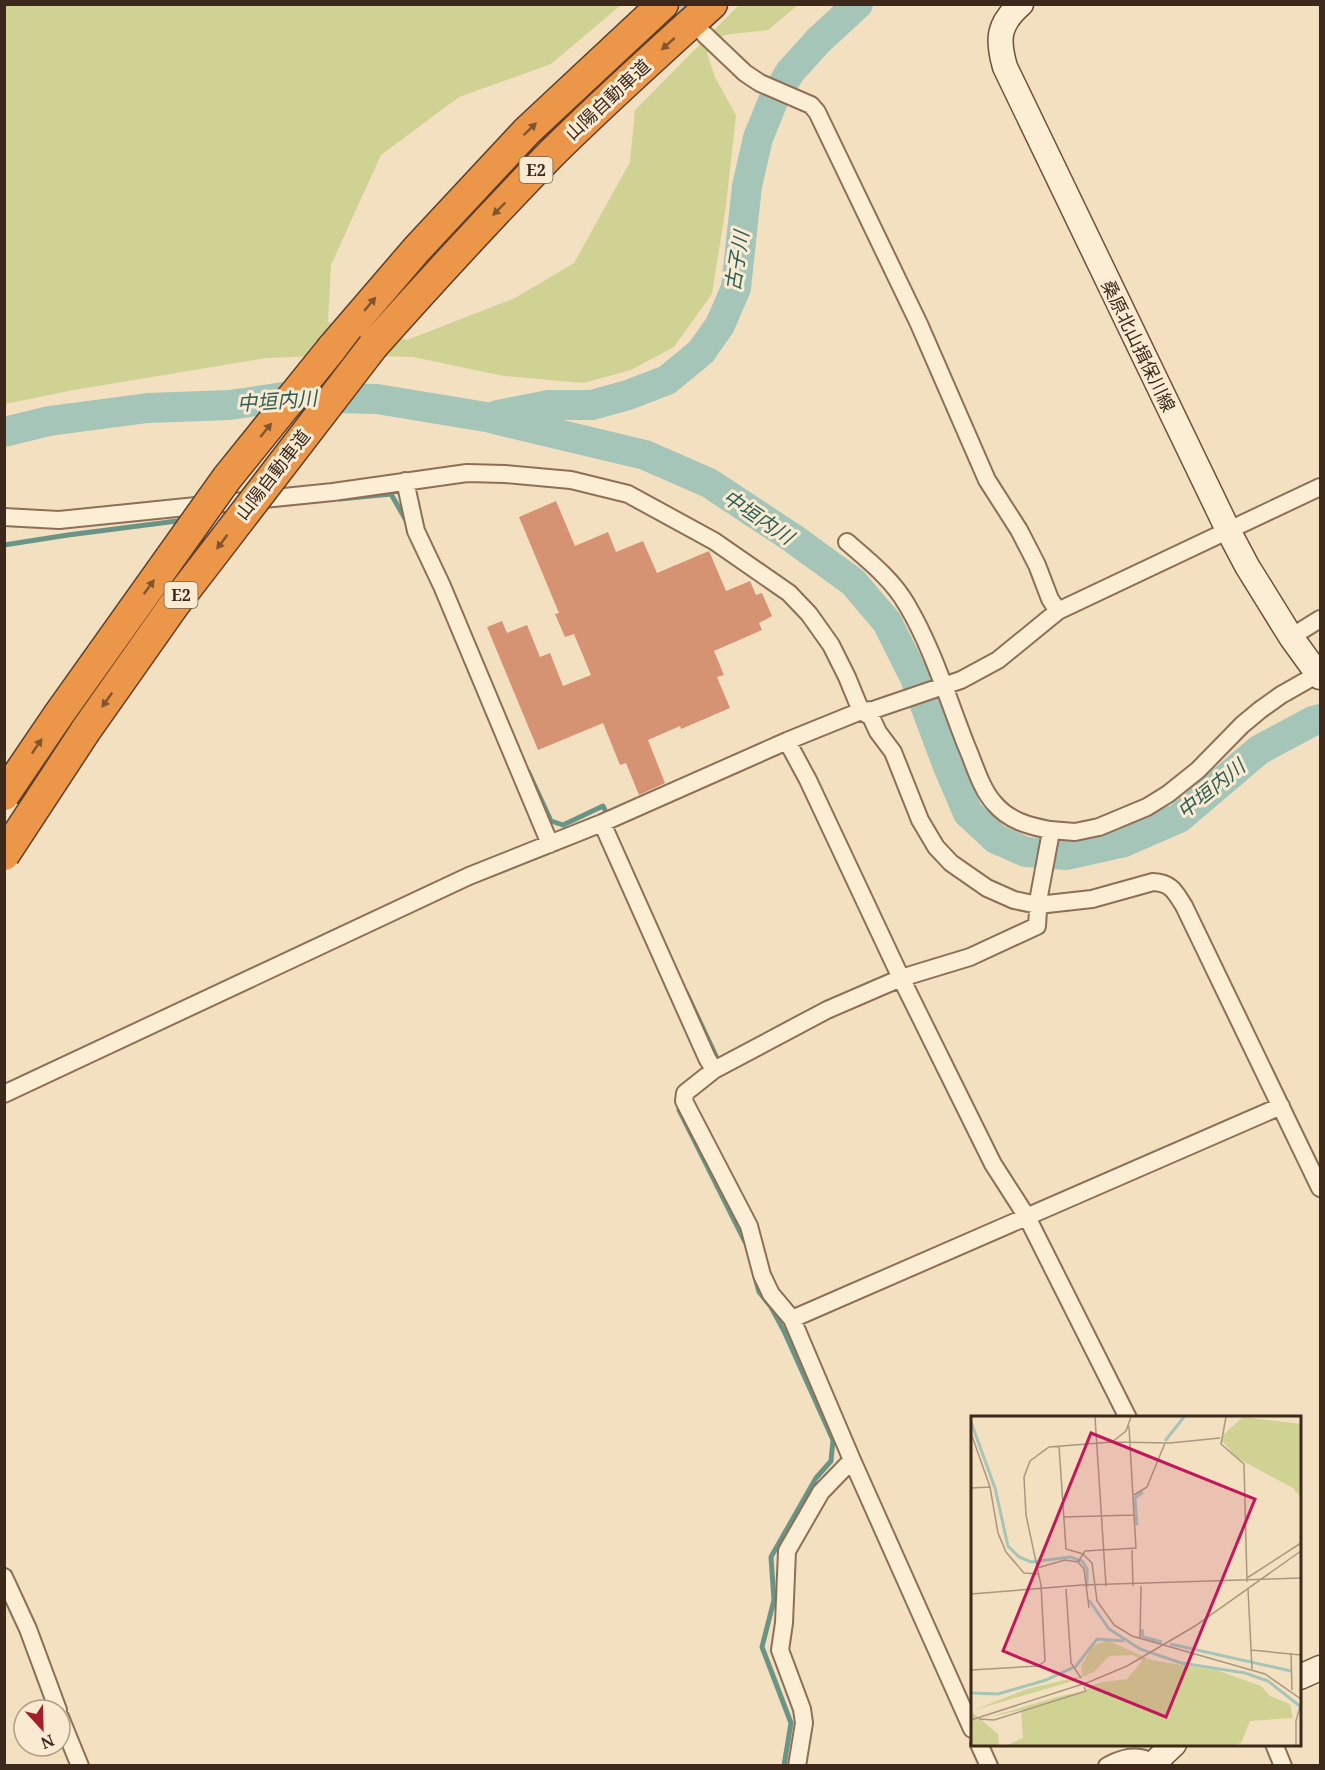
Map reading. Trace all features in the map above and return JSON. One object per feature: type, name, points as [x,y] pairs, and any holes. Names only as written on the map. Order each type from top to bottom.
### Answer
[{"type":"highway","name":"山陽自動車道","points":[[4,795],[65,705],[227,478],[332,348],[417,249],[527,131],[663,4]]},
{"type":"highway","name":"山陽自動車道","points":[[4,855],[86,730],[174,605],[373,346],[550,155],[712,4]]},
{"type":"main road","name":"桑原北山揖保川線","points":[[1021,4],[1006,18],[1000,37],[1005,67],[1228,530],[1247,566],[1291,637],[1319,676]]},
{"type":"main road","points":[[1301,1676],[1320,1668]]},
{"type":"main road","points":[[1152,1764],[1172,1746]]},
{"type":"street","points":[[704,34],[745,73],[760,83],[812,105],[817,112],[919,324],[987,480],[1019,530],[1050,599],[1058,611]]},
{"type":"street","points":[[4,517],[59,520],[333,492],[467,472],[571,480],[628,494],[714,541],[789,593],[809,614],[831,645],[878,732],[893,752],[920,820],[936,847],[951,863],[987,888],[1014,900],[1092,899],[1153,882],[1163,882],[1173,888],[1184,906],[1320,1188]]},
{"type":"street","points":[[405,481],[416,531],[442,586],[550,844]]},
{"type":"street","points":[[4,1094],[470,876],[602,823],[787,741],[867,711],[961,680],[998,660],[1058,611],[1320,487]]},
{"type":"street","points":[[847,542],[897,588],[920,630],[941,688],[980,778],[993,802],[1008,816],[1050,833],[1075,832],[1099,827],[1146,807],[1168,794],[1198,770],[1260,710],[1281,695],[1319,676]]},
{"type":"street","points":[[1291,637],[1320,619]]},
{"type":"street","points":[[787,741],[808,780],[901,978],[993,1164],[1027,1217],[1127,1416]]},
{"type":"street","points":[[602,823],[714,1070]]},
{"type":"street","points":[[971,1727],[792,1319],[771,1294],[762,1275],[749,1226],[684,1101],[685,1093],[714,1070],[827,1010],[901,978],[970,957],[1037,926],[1050,833]]},
{"type":"street","points":[[792,1319],[1281,1106]]},
{"type":"street","points":[[797,1766],[804,1723],[802,1709],[780,1650],[784,1623],[787,1551],[821,1492],[852,1460]]},
{"type":"street","points":[[4,1577],[28,1629],[53,1698]]},
{"type":"street","points":[[72,1746],[80,1766]]},
{"type":"street","points":[[980,1746],[989,1766]]},
{"type":"street","points":[[1275,1746],[1283,1766]]},
{"type":"street","points":[[1107,1766],[1123,1757],[1146,1759],[1152,1764]]},
{"type":"green space","points":[[5,5],[621,5],[551,64],[459,97],[381,155],[331,265],[328,322],[407,340],[515,298],[574,263],[630,162],[635,110],[739,5],[798,5],[768,30],[724,35],[707,53],[715,77],[736,115],[726,206],[712,294],[674,347],[631,370],[583,383],[504,376],[413,357],[342,355],[266,358],[74,390],[5,404]]},
{"type":"building","points":[[556,501],[575,546],[608,532],[616,552],[643,541],[657,573],[709,551],[726,591],[750,581],[756,595],[762,593],[772,616],[759,623],[762,630],[714,651],[724,675],[717,677],[730,708],[648,740],[665,783],[639,795],[626,763],[620,765],[603,723],[538,750],[487,627],[502,621],[507,633],[527,625],[540,657],[550,653],[563,686],[591,675],[574,634],[565,637],[555,614],[559,613],[519,517]]},
{"type":"waterway","name":"古子川","points":[[498,415],[549,405],[592,405],[628,395],[667,380],[701,352],[720,325],[736,288],[747,186],[758,138],[773,101],[790,72],[819,40],[858,4]]},
{"type":"waterway","name":"中垣内川","points":[[4,432],[49,421],[148,408],[230,405],[284,397],[377,399],[486,417],[645,455],[709,483],[791,537],[853,582],[887,622],[915,678],[968,813],[996,839],[1026,852],[1066,855],[1124,842],[1179,818],[1259,750],[1320,719]]},
{"type":"waterway","points":[[340,499],[391,494],[407,522]]},
{"type":"waterway","points":[[4,545],[185,520]]},
{"type":"waterway","points":[[528,771],[551,821],[563,825],[603,806],[608,816]]},
{"type":"waterway","points":[[686,992],[716,1056]]},
{"type":"waterway","points":[[679,1110],[745,1242]]},
{"type":"waterway","points":[[755,1277],[759,1292],[771,1307],[784,1331],[833,1440],[831,1461],[816,1478],[771,1557],[774,1600],[762,1647],[791,1723],[784,1766]]},
{"type":"tunnel","points":[[678,4],[698,26]]}]
